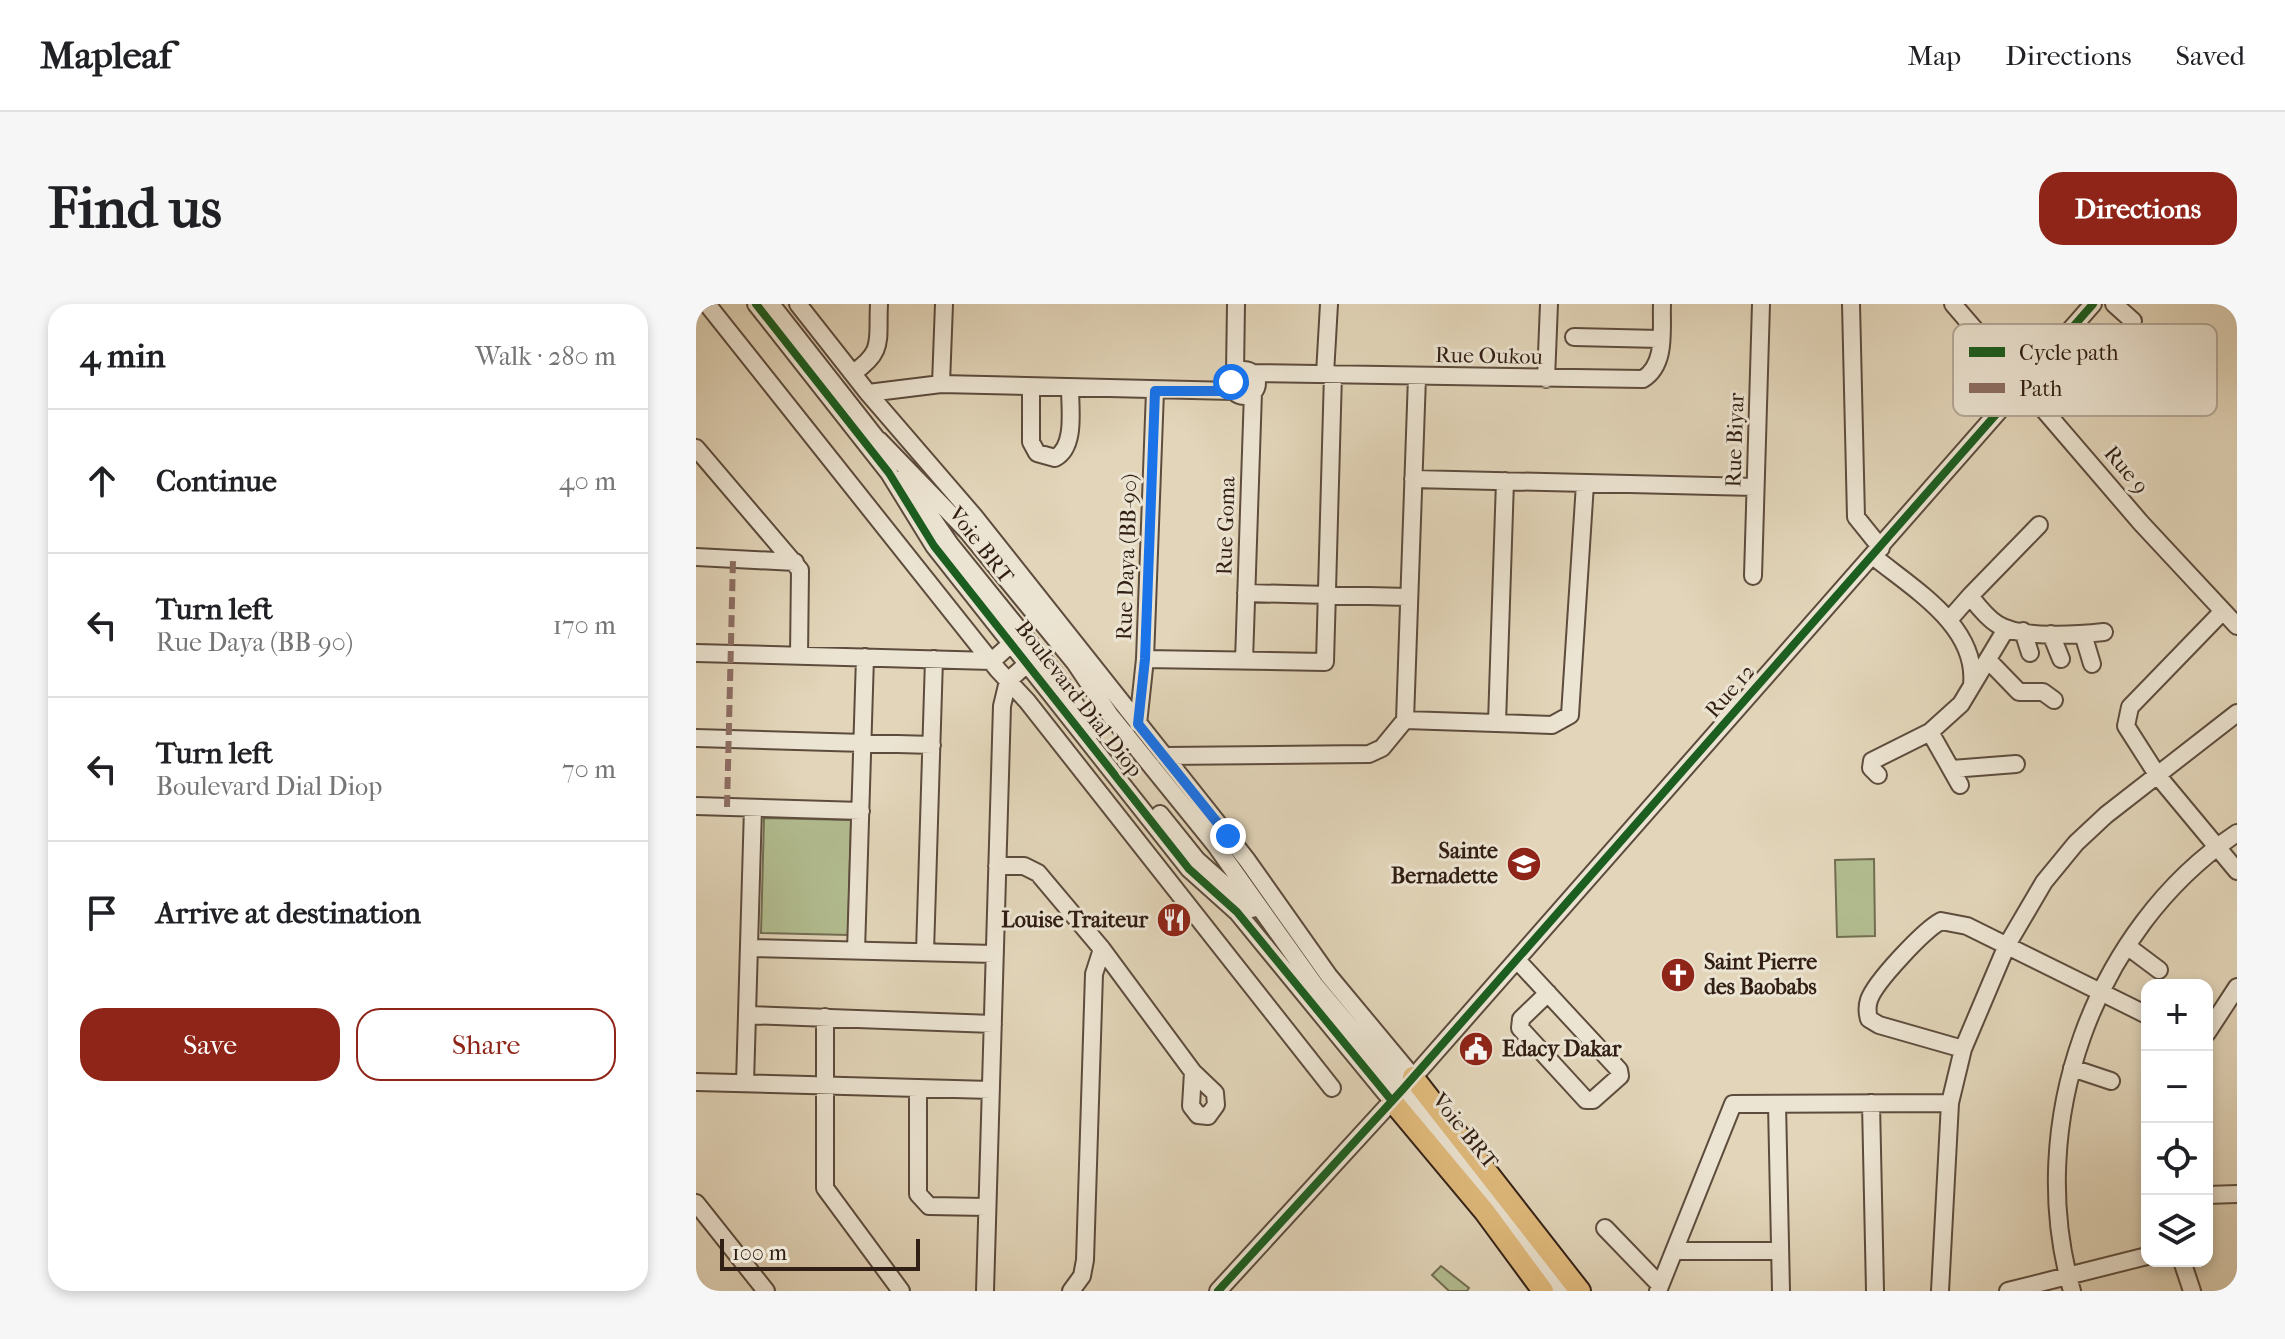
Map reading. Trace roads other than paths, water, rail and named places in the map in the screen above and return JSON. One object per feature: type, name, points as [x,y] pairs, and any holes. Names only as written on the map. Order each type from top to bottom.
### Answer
[{"type":"main road","points":[[1403,1089],[1484,1211],[1543,1291]]},
{"type":"main road","points":[[1403,1089],[1580,1291]]},
{"type":"street","points":[[707,304],[1332,1088]]},
{"type":"street","name":"Boulevard Dial Diop","points":[[756,304],[889,473],[934,546],[1189,869],[1237,912],[1403,1089]]},
{"type":"street","name":"Voie BRT","points":[[771,304],[879,440],[950,544],[1055,674],[1090,727],[1197,860],[1271,926]]},
{"type":"street","name":"Boulevard Dial Diop","points":[[798,304],[868,393],[974,516],[1247,860],[1329,976],[1403,1089]]},
{"type":"street","points":[[853,373],[873,359],[877,349],[879,304]]},
{"type":"street","points":[[941,384],[944,304]]},
{"type":"street","points":[[868,393],[941,384],[1233,391],[1243,396],[1253,392],[1256,381],[1244,373],[1236,304]]},
{"type":"street","points":[[1145,659],[1325,662],[1329,304]]},
{"type":"street","points":[[1546,379],[1549,304]]},
{"type":"street","name":"Rue Oukou","points":[[1244,373],[1643,379],[1654,372],[1659,361],[1662,304]]},
{"type":"street","name":"Rue Biyar","points":[[1753,576],[1761,304]]},
{"type":"street","points":[[1851,304],[1856,517],[1877,552],[1949,620],[1968,650],[1974,667],[1972,686]]},
{"type":"street","name":"Rue 9","points":[[1953,304],[1970,324]]},
{"type":"street","name":"Rue 12","points":[[2076,324],[2093,304]]},
{"type":"street","points":[[2114,304],[2133,321]]},
{"type":"street","points":[[1574,337],[1660,339]]},
{"type":"street","points":[[1233,391],[1231,382],[1244,373]]},
{"type":"street","points":[[1164,756],[1369,754],[1382,748],[1405,720],[1417,377]]},
{"type":"street","points":[[1031,387],[1031,442],[1037,453],[1055,458],[1063,453],[1068,444],[1070,388]]},
{"type":"street","name":"Rue Daya (BB-90)","points":[[1138,724],[1145,659],[1155,391]]},
{"type":"street","name":"Rue Goma","points":[[1244,661],[1253,392]]},
{"type":"street","name":"Rue 12","points":[[1218,1291],[1403,1089],[1997,416]]},
{"type":"street","name":"Rue 9","points":[[2050,416],[2141,523],[2237,626]]},
{"type":"street","name":"Voie BRT","points":[[879,440],[967,531],[1075,663],[1110,715],[1216,846],[1315,985],[1403,1089],[1562,1291]]},
{"type":"street","points":[[696,448],[795,562],[802,584],[799,656]]},
{"type":"street","points":[[1413,479],[1755,487]]},
{"type":"street","points":[[1497,723],[1505,481]]},
{"type":"street","points":[[1405,720],[1552,725],[1564,721],[1573,706],[1585,484]]},
{"type":"street","points":[[1949,620],[2011,550],[2039,525]]},
{"type":"street","points":[[696,557],[795,562]]},
{"type":"street","points":[[1246,593],[1408,597]]},
{"type":"street","points":[[1970,596],[1994,622],[2015,630],[2051,634],[2104,632]]},
{"type":"street","points":[[2223,611],[2130,707],[2126,726],[2158,776],[2237,871]]},
{"type":"street","points":[[2015,630],[2030,653]]},
{"type":"street","points":[[1878,775],[1871,768],[1872,761],[1930,732],[1961,704],[1988,660],[2015,630]]},
{"type":"street","points":[[2051,634],[2061,659]]},
{"type":"street","points":[[2083,634],[2092,664]]},
{"type":"street","points":[[696,653],[992,661],[1012,643]]},
{"type":"street","points":[[856,951],[865,657]]},
{"type":"street","points":[[925,952],[934,659]]},
{"type":"street","points":[[1988,660],[2019,692],[2043,692],[2054,700]]},
{"type":"street","points":[[985,1291],[1002,706],[1008,681],[1028,663]]},
{"type":"street","points":[[1940,1291],[1950,1103],[1963,1049],[2007,945],[2044,882],[2076,843],[2237,713]]},
{"type":"street","points":[[1930,732],[1960,785]]},
{"type":"street","points":[[696,738],[932,745]]},
{"type":"street","points":[[1952,769],[2016,764]]},
{"type":"street","points":[[696,806],[861,811]]},
{"type":"street","points":[[745,1083],[753,808]]},
{"type":"street","points":[[2070,1284],[2059,1221],[2057,1164],[2063,1107],[2072,1068],[2098,993],[2157,906],[2216,846],[2237,833]]},
{"type":"street","points":[[997,866],[1034,869],[1102,949],[1193,1072]]},
{"type":"street","points":[[1963,1049],[1879,1025],[1869,1019],[1868,1002],[1884,979],[1941,921],[1956,921],[2141,1012]]},
{"type":"street","points":[[2127,946],[2159,970]]},
{"type":"street","points":[[749,948],[995,954]]},
{"type":"street","points":[[1071,1291],[1082,1276],[1085,1260],[1094,974],[1102,949]]},
{"type":"street","points":[[1517,960],[1548,993],[1619,1070],[1620,1076],[1593,1100],[1586,1100],[1520,1028],[1521,1019],[1548,993]]},
{"type":"street","points":[[2213,1024],[2236,991]]},
{"type":"street","points":[[747,1015],[993,1024]]},
{"type":"street","points":[[825,1017],[825,1188],[901,1291]]},
{"type":"street","points":[[2072,1068],[2111,1081]]},
{"type":"street","points":[[696,1082],[991,1090]]},
{"type":"street","points":[[918,1090],[918,1194],[922,1201],[929,1206],[987,1207]]},
{"type":"street","points":[[1871,1103],[1875,1291]]},
{"type":"street","points":[[1605,1228],[1659,1288],[1733,1104],[1950,1103]]},
{"type":"street","points":[[1777,1104],[1781,1291]]},
{"type":"street","points":[[2213,1195],[2237,1194]]},
{"type":"street","points":[[696,1203],[766,1291]]},
{"type":"street","points":[[1674,1251],[1780,1251]]},
{"type":"street","points":[[2008,1291],[2070,1284],[2141,1258]]},
{"type":"street","points":[[2184,1267],[2192,1291]]},
{"type":"place","name":"Sainte Bernadette","points":[[1524,864]]},
{"type":"place","name":"Louise Traiteur","points":[[1174,920]]},
{"type":"place","name":"Saint Pierre des Baobabs","points":[[1678,975]]},
{"type":"place","name":"Edacy Dakar","points":[[1476,1049]]}]
